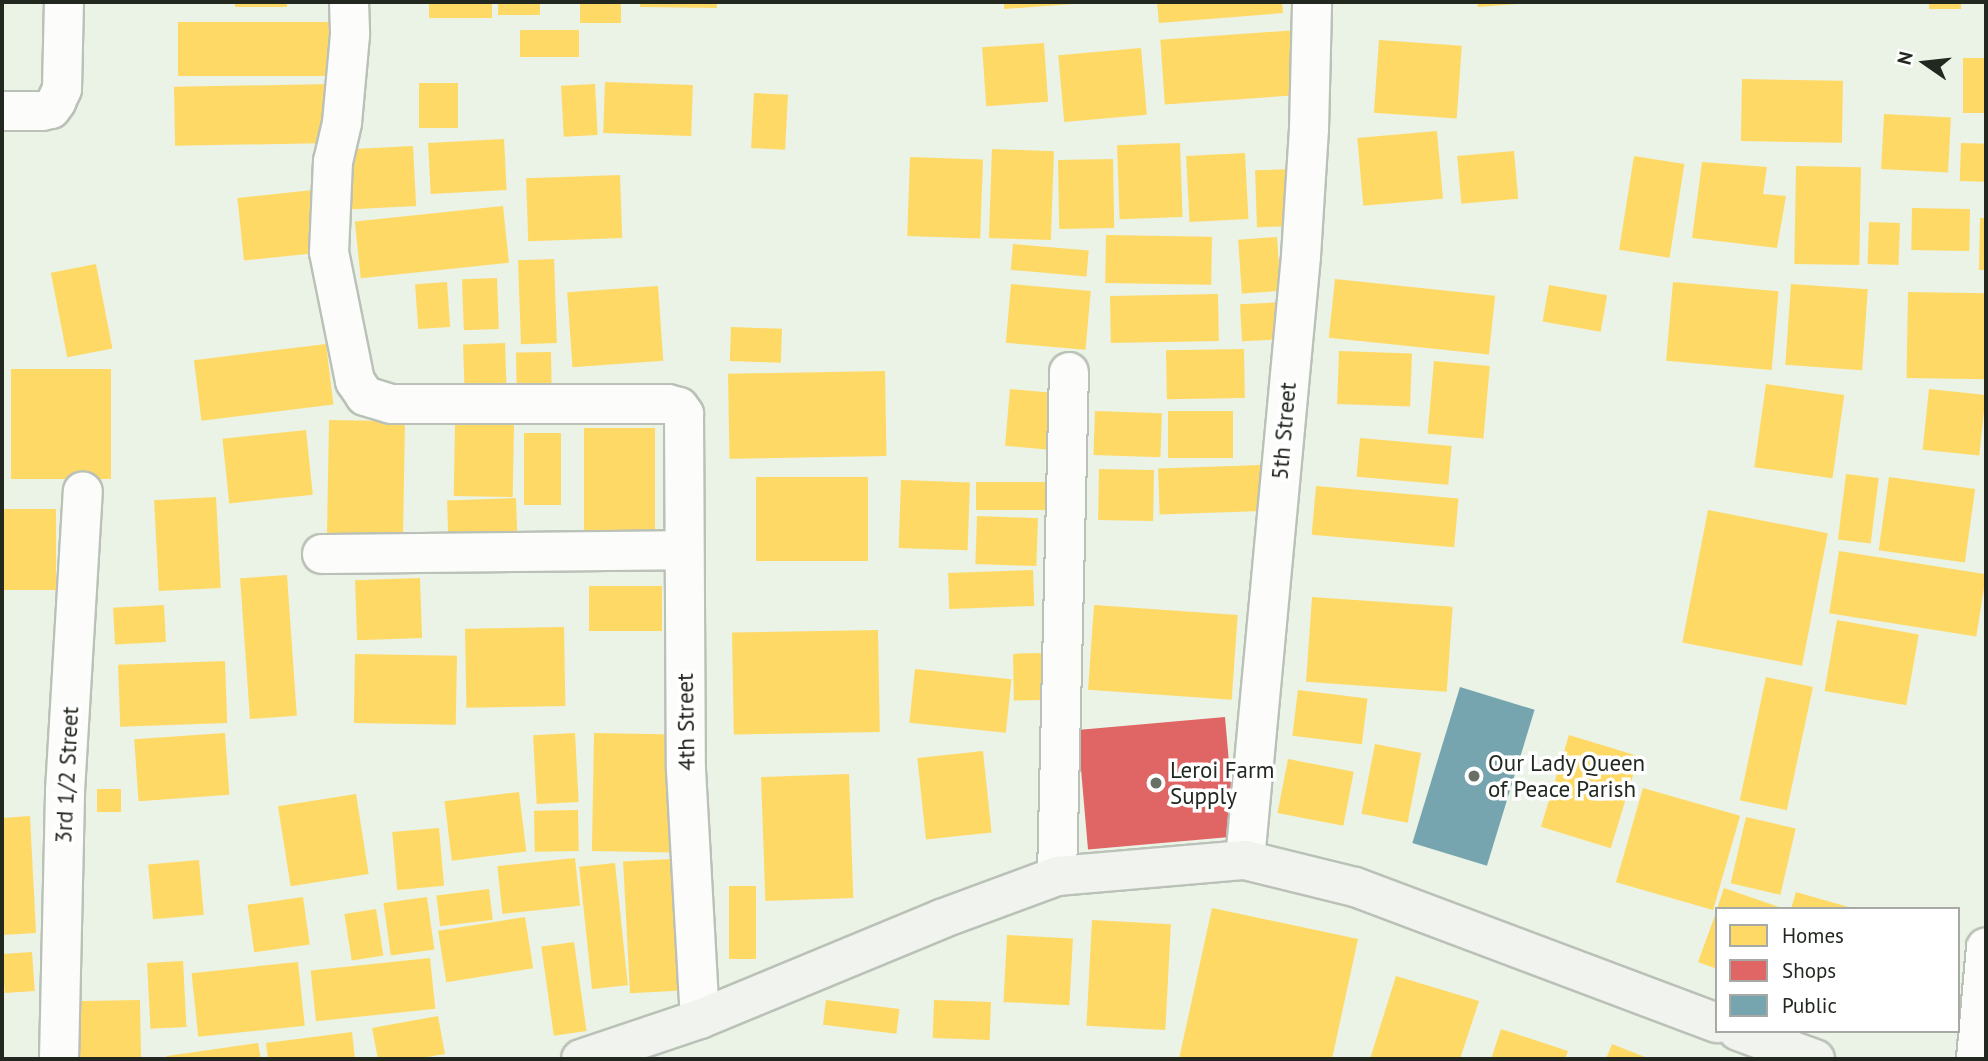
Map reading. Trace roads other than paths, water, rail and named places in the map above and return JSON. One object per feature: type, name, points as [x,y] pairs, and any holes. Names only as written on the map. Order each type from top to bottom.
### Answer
[{"type":"main road","points":[[581,1059],[700,1019],[941,919],[1058,876],[1245,860],[1355,887],[1715,1022]]},
{"type":"main road","points":[[1744,1033],[1815,1059]]},
{"type":"street","points":[[2,111],[42,111],[51,109],[56,102],[62,89],[64,2]]},
{"type":"street","name":"4th Street","points":[[349,2],[350,35],[343,116],[333,161],[329,252],[355,381],[365,396],[391,404],[668,404],[680,407],[684,425],[686,770],[700,1019]]},
{"type":"street","name":"5th Street","points":[[1245,860],[1301,256],[1310,128],[1312,2]]},
{"type":"street","points":[[1058,876],[1069,372]]},
{"type":"street","name":"3rd 1/2 Street","points":[[59,1059],[65,791],[83,492]]},
{"type":"street","points":[[322,554],[683,550]]},
{"type":"street","points":[[1976,1059],[1986,947]]},
{"type":"place","name":"Our Lady Queen of Peace Parish","points":[[1474,776]]},
{"type":"place","name":"Leroi Farm Supply","points":[[1156,783]]}]
